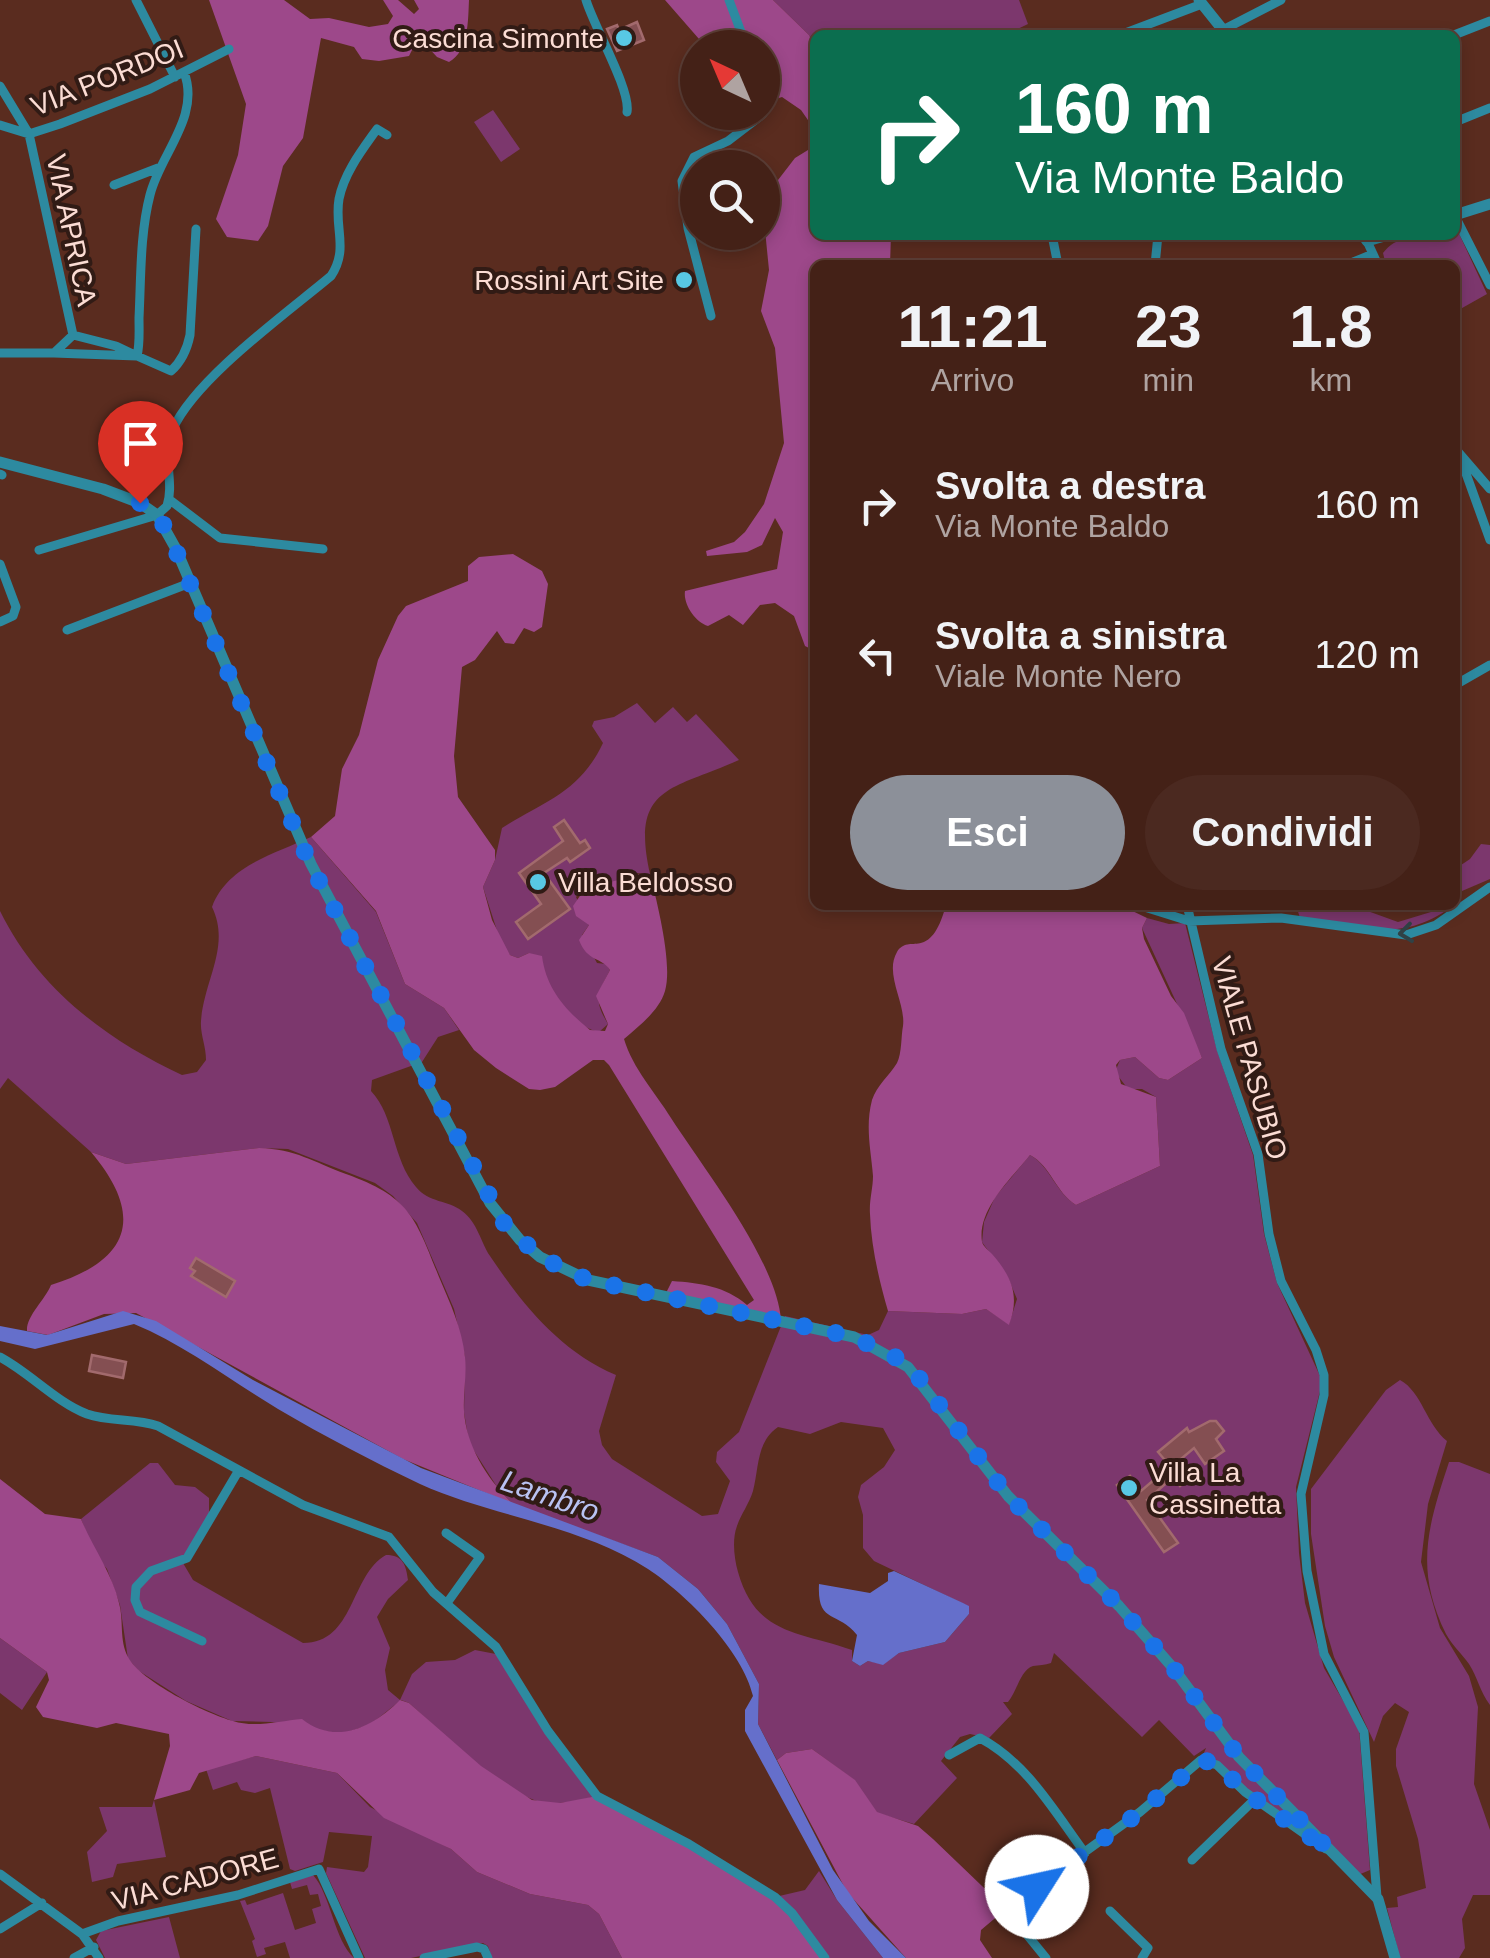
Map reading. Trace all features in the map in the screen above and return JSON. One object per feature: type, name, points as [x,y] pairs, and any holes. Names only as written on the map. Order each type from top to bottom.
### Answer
[{"type":"street","points":[[136,0],[189,96],[146,214],[137,356]]},
{"type":"street","points":[[586,0],[603,48],[628,98],[627,112]]},
{"type":"street","points":[[729,0],[740,30]]},
{"type":"street","points":[[1226,30],[1281,0]]},
{"type":"street","points":[[1132,30],[1200,2],[1219,30]]},
{"type":"street","points":[[1460,32],[1490,20]]},
{"type":"street","name":"VIA PORDOI","points":[[0,125],[29,134],[180,75],[229,49]]},
{"type":"street","name":"VIA APRICA","points":[[0,86],[29,134],[73,335]]},
{"type":"street","points":[[1460,120],[1490,108]]},
{"type":"street","points":[[39,550],[157,515],[170,500],[166,456],[172,431],[183,414],[216,377],[337,268],[342,254],[337,222],[344,181],[380,116]]},
{"type":"street","points":[[376,128],[387,135]]},
{"type":"street","points":[[711,316],[700,289],[682,181],[694,157],[742,130]]},
{"type":"street","points":[[114,185],[160,168]]},
{"type":"street","points":[[1460,213],[1490,204]]},
{"type":"street","points":[[1460,225],[1490,285]]},
{"type":"street","points":[[54,352],[73,335],[116,346],[170,371],[187,350],[196,229]]},
{"type":"street","points":[[0,353],[137,356]]},
{"type":"street","points":[[1460,453],[1490,489]]},
{"type":"street","points":[[1460,460],[1490,540]]},
{"type":"street","points":[[1,470],[103,489],[157,515],[192,587],[310,864],[490,1203],[520,1240],[540,1257],[588,1280],[854,1337],[895,1357],[916,1374],[1008,1496],[1119,1606],[1174,1669],[1239,1757],[1378,1900],[1396,1958]]},
{"type":"street","points":[[170,500],[220,538],[323,548]]},
{"type":"street","points":[[0,564],[16,607],[13,616],[0,622]]},
{"type":"street","points":[[67,630],[192,587]]},
{"type":"street","points":[[1460,681],[1490,665]]},
{"type":"street","points":[[1460,908],[1490,886]]},
{"type":"street","points":[[1153,910],[1190,922],[1281,918],[1406,935],[1436,925],[1457,910]]},
{"type":"street","name":"VIALE PASUBIO","points":[[1188,910],[1221,1049],[1258,1154],[1268,1234],[1281,1281],[1316,1350],[1324,1375],[1324,1395],[1301,1494],[1307,1571],[1324,1654],[1364,1732],[1378,1900]]},
{"type":"street","points":[[0,1357],[32,1375],[77,1410],[99,1418],[143,1421],[303,1505],[389,1537],[446,1604],[496,1647],[548,1731],[597,1796],[689,1844],[774,1897],[792,1913],[825,1958]]},
{"type":"street","points":[[202,1641],[140,1612],[135,1600],[136,1586],[151,1571],[186,1558],[239,1470]]},
{"type":"street","points":[[446,1532],[480,1557],[446,1604]]},
{"type":"street","points":[[949,1755],[980,1738],[998,1747],[1028,1776],[1085,1853]]},
{"type":"street","points":[[1046,1958],[1006,1909],[1085,1853],[1202,1760],[1217,1764],[1255,1799],[1329,1850]]},
{"type":"street","points":[[1192,1860],[1255,1799]]},
{"type":"street","name":"VIA CADORE","points":[[82,1934],[118,1921],[238,1896],[320,1868],[358,1958]]},
{"type":"street","points":[[0,1874],[82,1934],[99,1958]]},
{"type":"street","points":[[0,1929],[42,1904]]},
{"type":"street","points":[[1110,1911],[1148,1948],[1142,1958]]},
{"type":"street","points":[[74,1958],[94,1947]]},
{"type":"street","points":[[424,1958],[478,1947],[484,1949],[488,1958]]},
{"type":"shaded area","points":[[209,0],[284,0],[310,19],[329,18],[369,27],[388,24],[393,16],[383,0],[398,0],[414,14],[419,9],[414,0],[469,0],[468,26],[464,43],[449,62],[437,57],[424,43],[415,44],[409,56],[379,61],[362,59],[354,47],[321,38],[303,138],[283,166],[268,226],[258,241],[227,237],[216,219],[238,155],[246,104]]},
{"type":"shaded area","points":[[665,0],[773,0],[810,37],[810,123],[801,110],[782,97],[780,30],[691,30]]},
{"type":"shaded area","points":[[773,0],[1019,0],[1028,24],[1015,30],[810,30],[809,35]]},
{"type":"shaded area","points":[[493,110],[520,149],[501,162],[474,122]]},
{"type":"shaded area","points":[[810,146],[810,240],[891,240],[890,260],[810,260],[810,648],[805,646],[794,616],[775,603],[760,605],[743,625],[729,615],[708,626],[694,617],[685,596],[685,591],[777,569],[783,532],[775,518],[762,545],[747,552],[707,556],[706,551],[734,542],[745,532],[764,504],[784,443],[775,348],[761,311],[769,270],[767,250],[780,250],[780,177]]},
{"type":"shaded area","points":[[1460,236],[1487,294],[1460,309],[1460,260],[1385,260],[1383,253],[1398,241],[1460,240]]},
{"type":"shaded area","points":[[513,554],[542,571],[548,584],[542,627],[534,632],[524,628],[514,644],[505,643],[497,631],[475,660],[462,667],[454,756],[458,797],[495,850],[495,860],[483,887],[492,920],[510,955],[542,956],[552,988],[565,1006],[590,1030],[605,1031],[608,1024],[596,996],[610,970],[582,947],[579,940],[589,925],[576,916],[573,906],[584,890],[588,870],[593,869],[603,881],[650,874],[663,933],[667,979],[658,1005],[624,1039],[639,1070],[753,1244],[767,1271],[781,1320],[666,1293],[672,1281],[712,1287],[747,1305],[754,1300],[609,1065],[604,1060],[593,1060],[555,1087],[540,1090],[529,1089],[496,1068],[474,1050],[444,1008],[405,984],[376,911],[311,837],[335,816],[342,769],[359,735],[378,660],[398,616],[406,606],[468,581],[468,566],[479,557]]},
{"type":"shaded area","points":[[637,703],[655,723],[673,707],[687,722],[696,714],[739,760],[677,786],[652,807],[646,823],[645,845],[650,874],[636,873],[614,882],[596,875],[576,897],[589,925],[582,935],[597,963],[606,964],[610,970],[599,997],[608,1024],[599,1032],[587,1028],[567,1011],[529,953],[518,958],[510,955],[501,943],[483,887],[495,860],[502,828],[560,794],[584,773],[603,743],[592,726],[594,721],[614,717]]},
{"type":"shaded area","points":[[311,837],[376,912],[405,984],[444,1008],[459,1030],[438,1037],[422,1062],[372,1080],[371,1091],[385,1113],[408,1176],[427,1196],[457,1207],[467,1216],[490,1256],[544,1325],[577,1353],[616,1375],[599,1431],[602,1445],[612,1459],[702,1516],[718,1514],[730,1481],[716,1462],[717,1452],[739,1432],[785,1316],[868,1335],[879,1330],[888,1311],[962,1314],[986,1309],[1009,1324],[1017,1299],[1009,1280],[982,1242],[984,1222],[995,1197],[1030,1155],[1076,1205],[1160,1166],[1156,1097],[1142,1089],[1128,1089],[1115,1072],[1120,1060],[1135,1057],[1159,1078],[1168,1080],[1202,1058],[1142,928],[1147,918],[1169,924],[1185,923],[1217,1050],[1253,1155],[1264,1234],[1277,1283],[1320,1376],[1320,1391],[1296,1487],[1299,1553],[1305,1603],[1324,1668],[1359,1728],[1370,1870],[1358,1875],[1243,1756],[1178,1669],[1112,1594],[999,1480],[973,1444],[970,1447],[1008,1496],[1119,1606],[1174,1669],[1239,1757],[1329,1850],[1245,1792],[1217,1765],[1201,1760],[1206,1748],[1194,1756],[1159,1720],[1142,1737],[1054,1653],[1051,1663],[1033,1666],[1025,1672],[1011,1698],[1003,1702],[1012,1714],[989,1738],[970,1734],[960,1737],[941,1761],[957,1778],[914,1824],[877,1813],[854,1780],[812,1749],[786,1753],[777,1760],[758,1724],[759,1684],[727,1624],[698,1589],[658,1557],[513,1504],[499,1490],[469,1443],[464,1412],[465,1357],[454,1309],[417,1223],[393,1196],[375,1183],[288,1149],[259,1148],[126,1164],[91,1152],[8,1078],[0,1089],[0,911],[34,964],[76,1008],[154,1061],[182,1075],[197,1072],[206,1060],[201,1021],[218,949],[212,907],[219,893],[240,871]],"holes":[[[841,1422],[883,1428],[895,1450],[884,1467],[861,1485],[858,1497],[863,1515],[863,1548],[874,1561],[968,1606],[969,1614],[945,1642],[899,1653],[883,1664],[868,1661],[860,1666],[852,1661],[852,1650],[781,1628],[756,1608],[738,1572],[734,1537],[753,1491],[762,1448],[778,1427],[810,1434]]]},
{"type":"shaded area","points":[[1481,844],[1490,845],[1490,879],[1460,892],[1460,866]]},
{"type":"shaded area","points":[[944,910],[1130,910],[1147,918],[1142,928],[1144,939],[1171,996],[1184,1013],[1202,1058],[1168,1080],[1159,1078],[1135,1057],[1120,1060],[1116,1065],[1121,1084],[1156,1097],[1160,1166],[1076,1205],[1030,1155],[997,1195],[985,1218],[982,1242],[1005,1271],[1012,1287],[1014,1305],[1009,1325],[986,1309],[962,1314],[888,1311],[874,1251],[870,1110],[877,1090],[899,1059],[903,1017],[894,961],[902,947],[927,941]]},
{"type":"shaded area","points":[[1298,910],[1365,910],[1398,922],[1446,910],[1398,929],[1362,928],[1300,918]]},
{"type":"shaded area","points":[[259,1148],[294,1154],[367,1183],[384,1191],[408,1212],[423,1239],[461,1336],[469,1437],[487,1473],[513,1504],[403,1459],[136,1313],[104,1314],[48,1335],[27,1331],[29,1320],[51,1285],[99,1263],[113,1249],[121,1233],[119,1196],[91,1152],[126,1164]]},
{"type":"shaded area","points":[[1400,1380],[1414,1392],[1447,1441],[1428,1504],[1421,1562],[1440,1628],[1469,1676],[1478,1707],[1474,1784],[1490,1830],[1490,1895],[1473,1895],[1462,1919],[1465,1948],[1459,1958],[1400,1958],[1387,1908],[1398,1907],[1397,1897],[1426,1888],[1418,1839],[1396,1766],[1396,1749],[1409,1712],[1395,1703],[1383,1716],[1374,1742],[1334,1657],[1325,1626],[1311,1534],[1311,1489],[1386,1390]]},
{"type":"shaded area","points":[[1449,1462],[1490,1474],[1490,1705],[1469,1664],[1446,1634],[1430,1589],[1430,1527]]},
{"type":"shaded area","points":[[150,1463],[158,1463],[175,1485],[195,1487],[209,1498],[209,1514],[183,1563],[193,1580],[303,1643],[320,1640],[333,1632],[374,1565],[386,1555],[400,1559],[408,1580],[388,1599],[377,1617],[390,1648],[385,1670],[388,1690],[400,1700],[412,1674],[426,1662],[455,1660],[475,1650],[501,1655],[597,1796],[549,1803],[518,1793],[401,1700],[371,1724],[342,1734],[272,1722],[232,1721],[186,1701],[139,1671],[128,1659],[120,1605],[107,1569],[95,1555],[81,1519]]},
{"type":"shaded area","points":[[0,1479],[45,1514],[81,1519],[116,1592],[128,1657],[146,1676],[175,1695],[241,1723],[302,1719],[315,1727],[341,1732],[366,1725],[400,1700],[409,1703],[481,1766],[532,1800],[560,1803],[597,1796],[689,1844],[775,1897],[825,1958],[622,1958],[599,1914],[588,1905],[530,1894],[477,1872],[451,1849],[384,1818],[337,1773],[256,1756],[199,1773],[190,1790],[154,1800],[170,1746],[169,1734],[116,1723],[97,1728],[43,1717],[36,1707],[49,1680],[47,1672],[0,1638]]},
{"type":"shaded area","points":[[0,1638],[47,1672],[22,1710],[0,1693]]},
{"type":"shaded area","points":[[812,1749],[855,1780],[877,1812],[918,1826],[1006,1909],[981,1930],[980,1940],[992,1958],[906,1958],[847,1892],[777,1760],[786,1753]]},
{"type":"shaded area","points":[[256,1756],[337,1773],[370,1807],[451,1849],[477,1872],[530,1894],[588,1905],[599,1914],[622,1958],[492,1958],[483,1943],[411,1958],[365,1958],[326,1873],[327,1867],[364,1872],[372,1836],[329,1832],[323,1862],[290,1869],[270,1788],[255,1793],[241,1790],[237,1782],[213,1790],[206,1769]]},
{"type":"shaded area","points":[[154,1800],[166,1857],[117,1864],[113,1877],[92,1882],[87,1852],[107,1831],[99,1807],[152,1807]]},
{"type":"shaded area","points":[[819,1871],[883,1958],[825,1958],[775,1897],[805,1890]]},
{"type":"shaded area","points":[[313,1875],[354,1958],[290,1958],[285,1942],[264,1948],[266,1954],[257,1957],[252,1941],[255,1939],[240,1901],[245,1900],[247,1905],[283,1893],[295,1930],[316,1923],[312,1909],[321,1906],[318,1894],[310,1895],[307,1885],[292,1889],[290,1882]]},
{"type":"shaded area","points":[[169,1917],[180,1958],[105,1958],[96,1940],[101,1931]]},
{"type":"water","points":[[123,1311],[156,1321],[253,1380],[421,1468],[658,1557],[698,1589],[727,1624],[759,1684],[758,1724],[833,1870],[869,1921],[906,1958],[883,1958],[837,1900],[745,1731],[745,1710],[753,1696],[738,1661],[711,1625],[663,1580],[594,1542],[420,1484],[313,1429],[190,1353],[134,1324],[35,1349],[0,1341],[0,1326],[47,1335]]},
{"type":"water","points":[[894,1571],[969,1606],[969,1614],[945,1642],[899,1653],[883,1665],[868,1661],[860,1666],[852,1661],[857,1635],[825,1612],[819,1584],[870,1593],[888,1581],[888,1573]]},
{"type":"building","name":"Cascina Simonte","points":[[637,22],[644,40],[617,51],[607,29],[617,25],[619,30]]},
{"type":"building","name":"Villa Beldosso","points":[[564,820],[580,843],[585,840],[590,848],[544,873],[570,909],[528,939],[516,922],[541,904],[519,873],[563,841],[554,827]]},
{"type":"building","points":[[196,1258],[235,1281],[226,1297],[191,1276],[195,1271],[190,1268]]},
{"type":"building","points":[[92,1355],[126,1362],[123,1378],[89,1371]]},
{"type":"building","name":"Villa La Cassinetta","points":[[1216,1421],[1224,1431],[1216,1439],[1224,1451],[1205,1464],[1194,1448],[1175,1464],[1187,1480],[1180,1486],[1173,1477],[1147,1500],[1178,1543],[1164,1552],[1117,1485],[1130,1476],[1141,1491],[1170,1466],[1158,1452],[1187,1428],[1189,1432]]},
{"type":"place","name":"Cascina Simonte","points":[[624,38]]},
{"type":"place","name":"Rossini Art Site","points":[[684,280]]},
{"type":"place","name":"Villa Beldosso","points":[[538,882]]},
{"type":"place","name":"Villa La Cassinetta","points":[[1129,1488]]},
{"type":"route","points":[[140,503],[157,515],[168,532],[310,864],[434,1101],[504,1223],[540,1257],[588,1280],[854,1337],[895,1357],[916,1374],[1008,1496],[1119,1606],[1174,1669],[1239,1757],[1329,1850],[1245,1792],[1217,1764],[1202,1760],[1166,1792],[1037,1887]]},
{"type":"water label","name":"Lambro","points":[[550,1496]]}]
